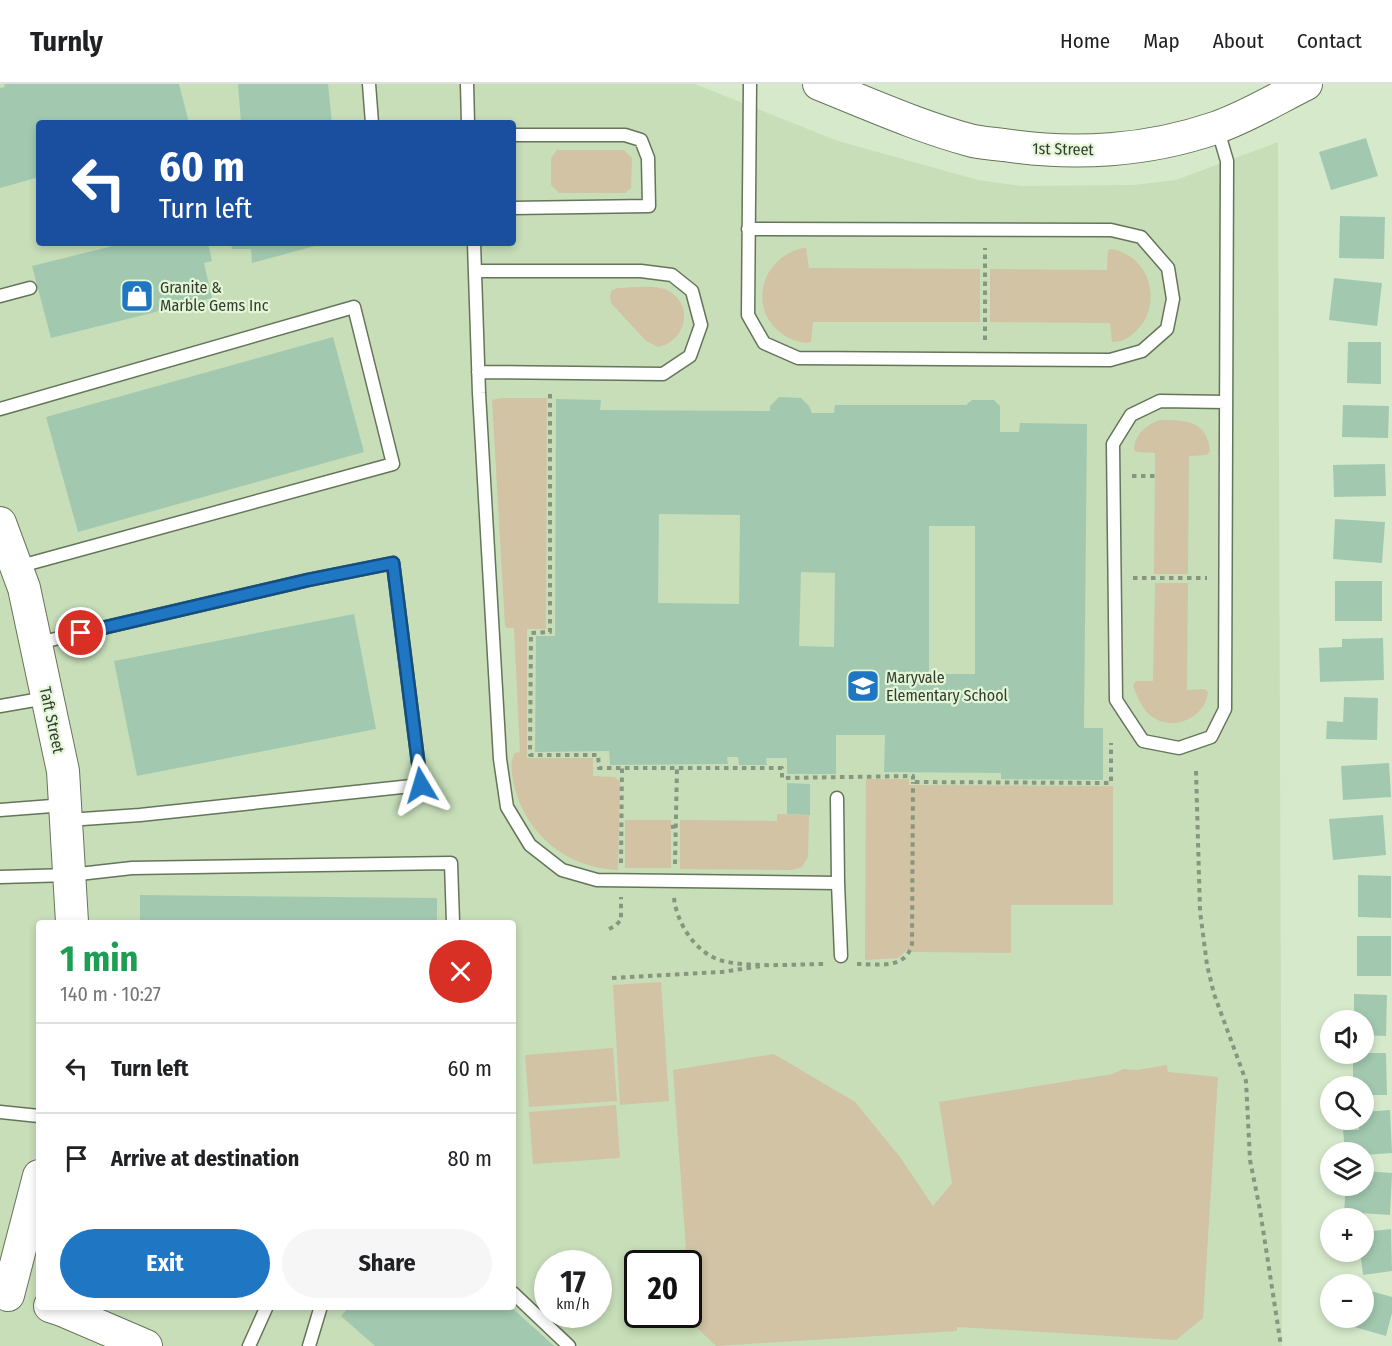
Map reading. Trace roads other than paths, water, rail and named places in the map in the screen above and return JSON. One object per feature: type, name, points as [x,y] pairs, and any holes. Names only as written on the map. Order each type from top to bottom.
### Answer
[{"type":"street","name":"1st Street","points":[[819,84],[921,124],[974,141],[1029,149],[1075,151],[1123,148],[1168,140],[1216,127],[1305,84]]},
{"type":"street","name":"Taft Street","points":[[0,523],[9,560],[24,588],[63,771],[72,920]]},
{"type":"street","points":[[36,1186],[4,1294],[36,1303]]},
{"type":"street","points":[[57,1310],[108,1338],[146,1346]]},
{"type":"lane","points":[[369,84],[372,120]]},
{"type":"lane","points":[[466,84],[468,120]]},
{"type":"lane","points":[[748,229],[1111,230],[1141,237],[1168,268],[1173,299],[1167,329],[1142,351],[1110,360],[798,358],[764,343],[748,315],[748,229],[750,84]]},
{"type":"lane","points":[[1216,127],[1227,161],[1225,709],[1211,737],[1179,748],[1143,741],[1116,700],[1113,444],[1131,415],[1160,401],[1226,402]]},
{"type":"lane","points":[[516,135],[625,135],[640,140],[648,158],[648,206],[516,208]]},
{"type":"lane","points":[[474,246],[478,372],[500,759],[507,807],[530,845],[562,870],[597,880],[838,883]]},
{"type":"lane","points":[[475,271],[641,271],[672,275],[692,291],[701,325],[690,356],[663,374],[478,372]]},
{"type":"lane","points":[[0,296],[30,288]]},
{"type":"lane","points":[[0,409],[354,307],[393,464],[9,560]]},
{"type":"lane","points":[[0,810],[140,815],[421,785],[393,563],[308,580],[36,643]]},
{"type":"lane","points":[[0,706],[47,698]]},
{"type":"lane","points":[[837,798],[841,956]]},
{"type":"lane","points":[[0,877],[132,868],[451,864],[453,920]]},
{"type":"lane","points":[[0,1112],[36,1116]]},
{"type":"lane","points":[[516,1296],[569,1346]]},
{"type":"lane","points":[[249,1346],[265,1310]]},
{"type":"lane","points":[[309,1346],[320,1310]]},
{"type":"place","name":"Granite & Marble Gems Inc","points":[[137,296]]},
{"type":"place","name":"Maryvale Elementary School","points":[[863,686]]}]
